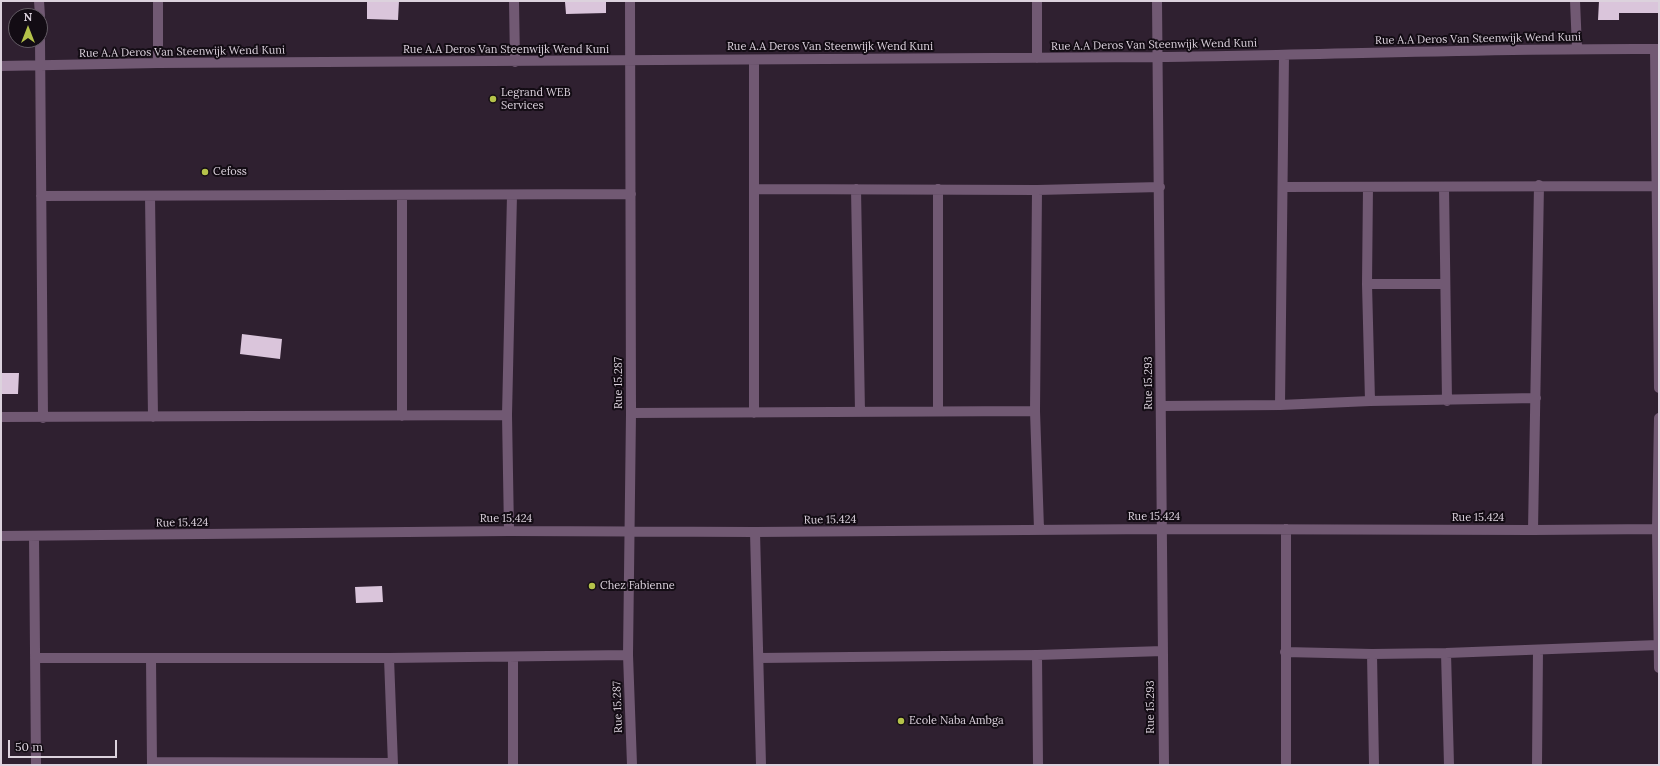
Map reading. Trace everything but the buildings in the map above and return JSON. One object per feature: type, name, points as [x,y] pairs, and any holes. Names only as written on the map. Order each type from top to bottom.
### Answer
[{"type":"street","points":[[158,1],[158,63]]},
{"type":"street","points":[[514,1],[514,62]]},
{"type":"street","name":"Rue 15.287","points":[[630,1],[631,413],[628,655],[632,765]]},
{"type":"street","points":[[1037,1],[1037,58]]},
{"type":"street","name":"Rue 15.293","points":[[1157,1],[1160,187],[1162,406],[1161,529],[1164,765]]},
{"type":"street","points":[[1576,1],[1577,48]]},
{"type":"street","points":[[40,48],[43,418]]},
{"type":"street","name":"Rue A.A Deros Van Steenwijk Wend Kuni","points":[[1,66],[158,63],[514,62],[1284,56],[1577,48],[1657,49]]},
{"type":"street","points":[[1657,49],[1659,388]]},
{"type":"street","points":[[1280,405],[1284,56]]},
{"type":"street","points":[[754,60],[754,413]]},
{"type":"street","points":[[1283,187],[1444,187],[1539,185],[1657,186]]},
{"type":"street","points":[[1534,530],[1539,185]]},
{"type":"street","points":[[754,189],[1037,190],[1160,187]]},
{"type":"street","points":[[1368,187],[1367,284],[1370,401]]},
{"type":"street","points":[[1444,187],[1447,401]]},
{"type":"street","points":[[856,189],[860,412]]},
{"type":"street","points":[[938,189],[938,410]]},
{"type":"street","points":[[1037,190],[1035,411],[1039,529]]},
{"type":"street","points":[[41,196],[631,194]]},
{"type":"street","points":[[402,195],[402,416]]},
{"type":"street","points":[[509,531],[507,415],[512,195]]},
{"type":"street","points":[[150,196],[154,417]]},
{"type":"street","points":[[1367,284],[1445,284]]},
{"type":"street","points":[[1162,406],[1280,405],[1370,401],[1447,401],[1536,398]]},
{"type":"street","points":[[631,413],[860,412],[938,410],[1035,411]]},
{"type":"street","points":[[1,417],[507,415]]},
{"type":"street","points":[[1659,418],[1659,668]]},
{"type":"street","name":"Rue 15.424","points":[[1,536],[509,531],[755,532],[1039,529],[1658,529]]},
{"type":"street","points":[[1286,529],[1286,765]]},
{"type":"street","points":[[755,532],[761,765]]},
{"type":"street","points":[[34,536],[36,765]]},
{"type":"street","points":[[1285,652],[1372,654],[1446,653],[1658,645]]},
{"type":"street","points":[[1537,765],[1538,650]]},
{"type":"street","points":[[759,658],[1037,655],[1163,651]]},
{"type":"street","points":[[1446,653],[1449,765]]},
{"type":"street","points":[[1372,654],[1374,765]]},
{"type":"street","points":[[35,658],[389,658],[628,655]]},
{"type":"street","points":[[1037,655],[1038,765]]},
{"type":"street","points":[[513,657],[513,765]]},
{"type":"street","points":[[151,658],[152,764],[393,764],[389,658]]},
{"type":"place","name":"Legrand WEB Services","points":[[493,99]]},
{"type":"place","name":"Cefoss","points":[[205,172]]},
{"type":"place","name":"Chez Fabienne","points":[[592,586]]},
{"type":"place","name":"Ecole Naba Ambga","points":[[901,721]]}]
